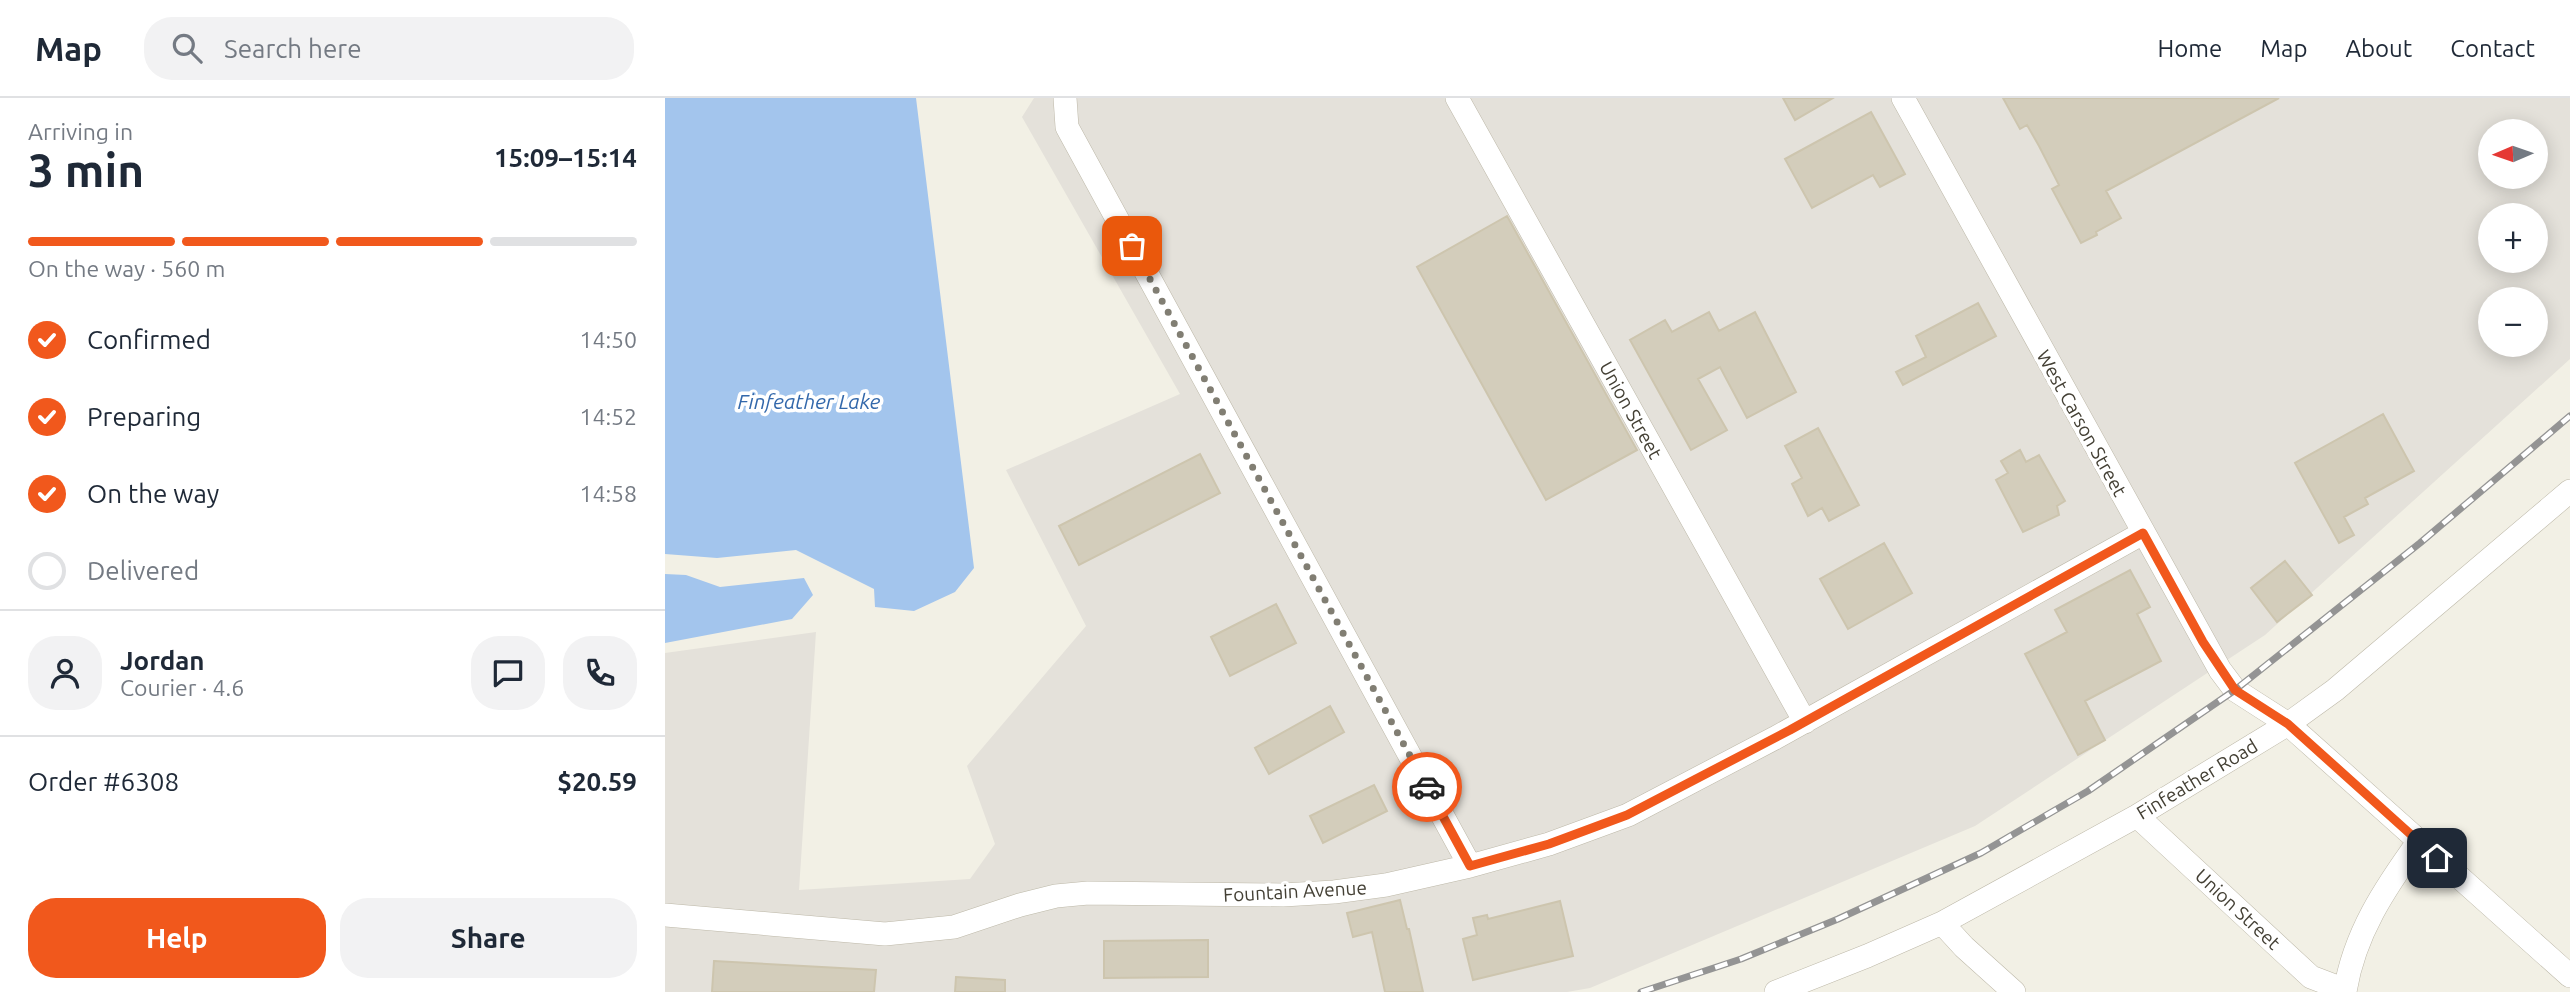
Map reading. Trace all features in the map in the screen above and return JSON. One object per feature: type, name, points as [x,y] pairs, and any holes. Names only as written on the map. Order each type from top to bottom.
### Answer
[{"type":"street","points":[[1065,98],[1067,127],[1470,866]]},
{"type":"street","name":"Union Street","points":[[1457,98],[1805,722]]},
{"type":"street","name":"West Carson Street","points":[[1903,98],[2203,642],[2235,690],[2288,724],[2570,976]]},
{"type":"street","name":"Finfeather Road","points":[[1776,992],[1942,923],[2137,816],[2288,724],[2335,690],[2570,491]]},
{"type":"street","name":"Fountain Avenue","points":[[665,915],[885,934],[954,927],[1056,896],[1088,893],[1283,895],[1334,892],[1386,885],[1470,866],[1549,844],[1627,815],[1805,722],[2143,533]]},
{"type":"street","name":"Union Street","points":[[2137,816],[2311,976],[2345,991]]},
{"type":"street","points":[[2345,991],[2355,946],[2368,917],[2419,841]]},
{"type":"street","points":[[1942,923],[1964,947],[2014,992]]},
{"type":"shaded area","points":[[1034,98],[2570,98],[2570,359],[2265,635],[1975,826],[1590,988],[1567,992],[665,992],[665,653],[816,632],[799,890],[970,879],[995,844],[967,766],[1086,626],[1006,470],[1180,394],[1022,117]]},
{"type":"water","name":"Finfeather Lake","points":[[665,98],[916,98],[974,568],[955,592],[914,611],[875,607],[874,589],[796,550],[717,558],[665,554]]},
{"type":"water","points":[[665,574],[686,575],[720,587],[804,578],[813,595],[792,619],[665,643]]},
{"type":"building","points":[[1783,98],[1833,98],[1795,120]]},
{"type":"building","points":[[2003,98],[2279,98],[2106,191],[2121,218],[2081,243],[2052,189],[2059,185],[2039,146],[2027,125],[2020,129]]},
{"type":"building","points":[[1871,112],[1905,174],[1880,187],[1873,175],[1812,208],[1785,159]]},
{"type":"building","points":[[1507,216],[1637,450],[1546,500],[1417,267]]},
{"type":"building","points":[[1978,303],[1996,336],[1903,385],[1896,372],[1926,357],[1916,336]]},
{"type":"building","points":[[1709,312],[1719,331],[1755,312],[1796,392],[1747,418],[1720,367],[1698,379],[1727,430],[1691,450],[1630,340],[1665,320],[1672,332]]},
{"type":"building","points":[[2383,414],[2414,471],[2365,498],[2368,504],[2344,517],[2354,535],[2339,543],[2295,463]]},
{"type":"building","points":[[1818,428],[1859,505],[1829,521],[1822,508],[1808,516],[1792,484],[1802,478],[1785,446]]},
{"type":"building","points":[[2020,450],[2026,462],[2039,455],[2065,501],[2057,506],[2059,515],[2023,532],[1996,480],[2008,473],[2001,461]]},
{"type":"building","points":[[1200,454],[1220,493],[1079,565],[1059,526]]},
{"type":"building","points":[[1884,543],[1912,593],[1848,629],[1820,579]]},
{"type":"building","points":[[2285,561],[2312,595],[2277,622],[2251,588]]},
{"type":"building","points":[[2130,570],[2150,607],[2137,614],[2161,661],[2085,701],[2105,740],[2078,755],[2025,654],[2067,632],[2055,610]]},
{"type":"building","points":[[1276,604],[1296,643],[1230,676],[1211,637]]},
{"type":"building","points":[[1330,706],[1344,732],[1269,774],[1255,748]]},
{"type":"building","points":[[1374,785],[1387,811],[1323,843],[1310,816]]},
{"type":"building","points":[[1400,900],[1423,992],[1385,992],[1372,932],[1353,937],[1347,913]]},
{"type":"building","points":[[1560,901],[1573,956],[1473,980],[1463,939],[1477,935],[1473,918],[1487,915],[1488,919]]},
{"type":"building","points":[[1208,940],[1208,977],[1104,978],[1104,941]]},
{"type":"building","points":[[714,961],[876,970],[874,992],[712,992]]},
{"type":"building","points":[[956,977],[1005,980],[1005,992],[955,992]]},
{"type":"railway","points":[[1641,992],[1741,959],[1838,919],[1981,853],[2088,791],[2235,690],[2420,543],[2570,416]]},
{"type":"way so far","points":[[1132,246],[1427,787]]},
{"type":"route","points":[[1427,787],[1470,866],[1549,844],[1627,815],[1775,738],[2143,533],[2203,642],[2235,690],[2288,724],[2437,858]]}]
